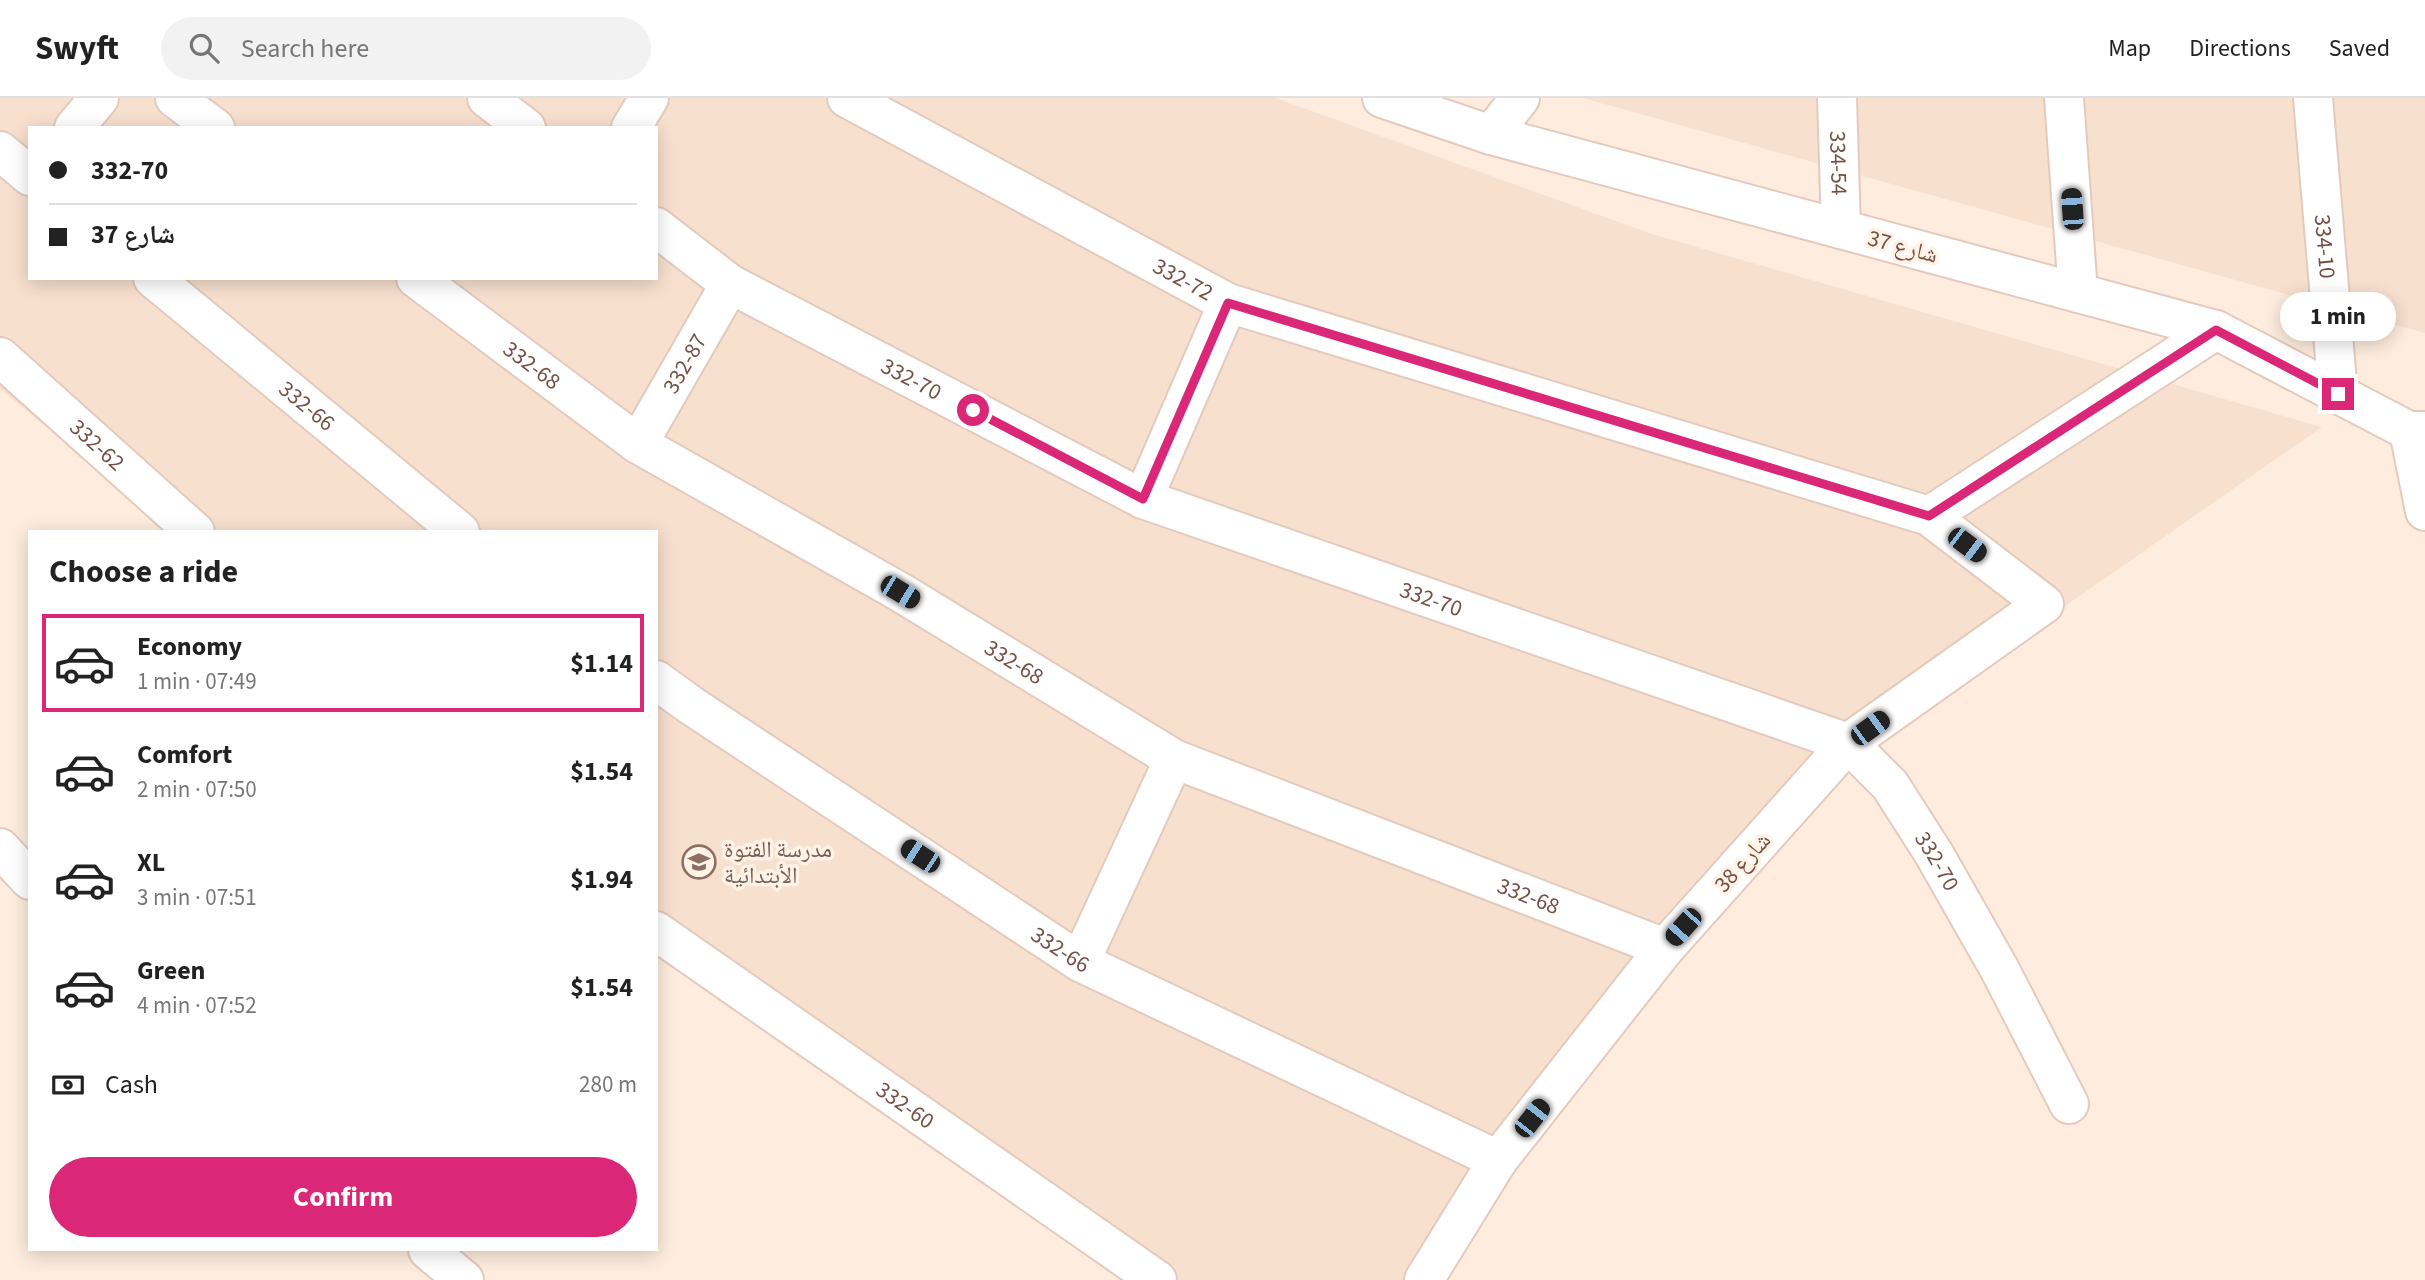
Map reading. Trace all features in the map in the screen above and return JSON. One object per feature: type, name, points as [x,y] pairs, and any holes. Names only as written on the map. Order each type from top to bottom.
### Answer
[{"type":"street","points":[[76,126],[99,98]]},
{"type":"street","points":[[175,98],[212,126]]},
{"type":"street","points":[[487,98],[523,126]]},
{"type":"street","points":[[632,126],[649,98]]},
{"type":"street","name":"332-72","points":[[847,98],[1228,303],[1929,516],[2044,604]]},
{"type":"street","name":"شارع 37","points":[[1382,98],[1491,135],[2216,330],[2338,394],[2417,431]]},
{"type":"street","points":[[1491,135],[1520,98]]},
{"type":"street","name":"334-54","points":[[1837,98],[1841,229]]},
{"type":"street","points":[[2064,98],[2078,293]]},
{"type":"street","name":"334-10","points":[[2313,98],[2338,394]]},
{"type":"street","points":[[0,151],[28,174]]},
{"type":"street","name":"332-70","points":[[658,230],[730,284],[1143,499],[1848,743],[1890,785],[1934,855],[2000,970],[2069,1104]]},
{"type":"street","name":"332-66","points":[[155,280],[458,530]]},
{"type":"street","name":"332-68","points":[[419,280],[638,444],[900,592],[1174,759],[1665,948]]},
{"type":"street","name":"332-87","points":[[638,444],[730,284]]},
{"type":"street","points":[[1143,499],[1228,303]]},
{"type":"street","points":[[1929,516],[2216,330]]},
{"type":"street","name":"332-62","points":[[0,357],[193,530]]},
{"type":"street","points":[[2417,431],[2425,511]]},
{"type":"street","name":"شارع 38","points":[[1424,1280],[1499,1160],[1665,948],[1848,743],[2044,604]]},
{"type":"street","name":"332-66","points":[[658,681],[1080,962],[1499,1160]]},
{"type":"street","points":[[1080,962],[1174,759]]},
{"type":"street","points":[[0,848],[28,878]]},
{"type":"street","name":"332-60","points":[[658,931],[1157,1280]]},
{"type":"street","points":[[429,1251],[464,1280]]},
{"type":"shaded area","points":[[0,98],[1276,98],[1652,234],[2322,427],[1800,791],[1420,1280],[1156,1280],[658,919],[658,530],[175,530],[0,389]]},
{"type":"shaded area","points":[[1583,98],[2425,98],[2425,333]]},
{"type":"place","name":"مدرسة الفتوة الأبتدائية","points":[[699,862]]},
{"type":"route","points":[[973,410],[1143,499],[1228,303],[1929,516],[2216,330],[2338,394]]}]
